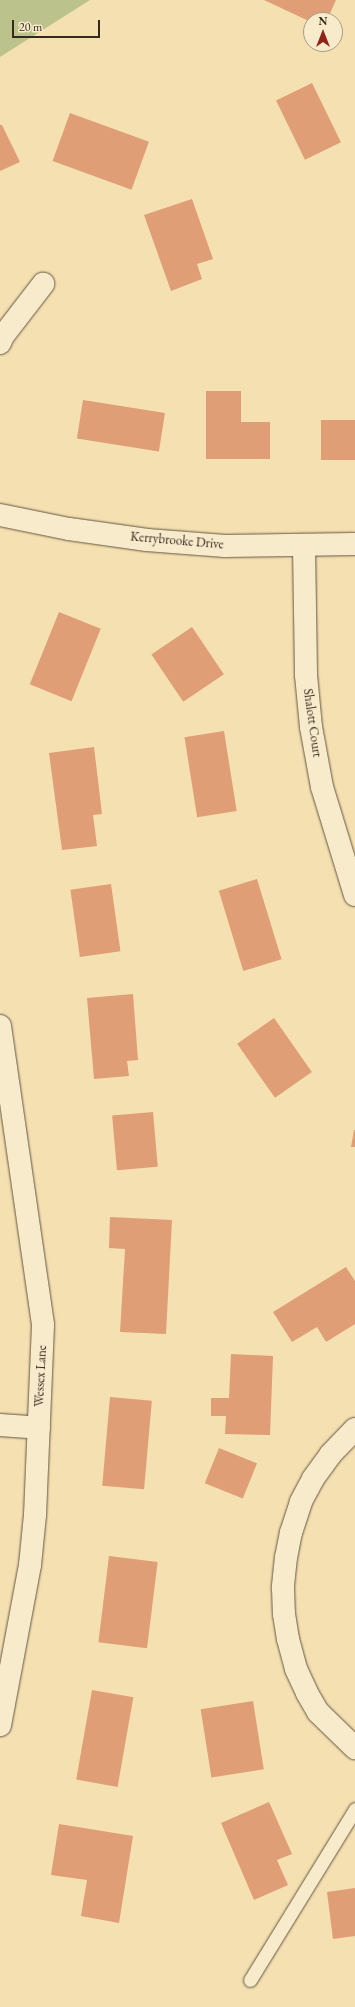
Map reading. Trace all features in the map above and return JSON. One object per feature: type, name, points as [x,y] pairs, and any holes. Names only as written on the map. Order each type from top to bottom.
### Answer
[{"type":"street","points":[[0,343],[44,284]]},
{"type":"street","name":"Kerrybrooke Drive","points":[[0,515],[69,529],[147,540],[226,546],[304,546],[355,544]]},
{"type":"street","name":"Shalott Court","points":[[304,546],[306,675],[311,727],[322,788],[355,895]]},
{"type":"street","name":"Wessex Lane","points":[[0,1026],[44,1325],[35,1515],[30,1565],[0,1725]]},
{"type":"street","points":[[0,1425],[39,1428]]},
{"type":"street","points":[[355,1429],[331,1454],[301,1502],[288,1545],[283,1588],[284,1614],[288,1639],[296,1669],[318,1712],[355,1748]]},
{"type":"lane","points":[[250,1980],[355,1809]]},
{"type":"green space","points":[[0,0],[90,0],[0,57]]},
{"type":"building","points":[[264,0],[336,0],[331,12],[303,12],[303,18]]},
{"type":"building","points":[[312,83],[341,142],[305,160],[276,101]]},
{"type":"building","points":[[70,113],[149,142],[131,190],[53,161]]},
{"type":"building","points":[[0,125],[2,125],[20,162],[0,171]]},
{"type":"building","points":[[192,199],[213,259],[197,264],[202,279],[171,291],[144,215]]},
{"type":"building","points":[[206,391],[241,391],[241,422],[270,422],[270,459],[206,459]]},
{"type":"building","points":[[83,400],[165,413],[159,452],[77,439]]},
{"type":"building","points":[[321,420],[355,420],[355,460],[321,460]]},
{"type":"building","points":[[59,612],[101,629],[72,701],[30,684]]},
{"type":"building","points":[[192,627],[224,674],[183,702],[151,654]]},
{"type":"building","points":[[224,731],[237,811],[197,817],[184,737]]},
{"type":"building","points":[[94,747],[102,814],[93,815],[97,846],[62,850],[49,753]]},
{"type":"building","points":[[257,879],[282,959],[243,971],[219,891]]},
{"type":"building","points":[[111,884],[120,951],[80,957],[70,890]]},
{"type":"building","points":[[133,994],[138,1060],[127,1061],[129,1076],[94,1079],[87,998]]},
{"type":"building","points":[[274,1018],[312,1072],[275,1098],[237,1044]]},
{"type":"building","points":[[153,1112],[158,1167],[117,1170],[112,1116]]},
{"type":"building","points":[[354,1130],[355,1147],[351,1147]]},
{"type":"building","points":[[110,1217],[172,1220],[166,1334],[120,1332],[125,1249],[109,1248]]},
{"type":"building","points":[[346,1267],[355,1281],[355,1324],[326,1342],[317,1327],[292,1342],[273,1312]]},
{"type":"building","points":[[231,1354],[273,1356],[270,1435],[225,1434],[226,1416],[211,1416],[211,1398],[229,1398]]},
{"type":"building","points":[[110,1397],[152,1401],[144,1489],[102,1486]]},
{"type":"building","points":[[219,1448],[257,1463],[243,1499],[205,1483]]},
{"type":"building","points":[[109,1556],[158,1562],[147,1648],[98,1642]]},
{"type":"building","points":[[92,1690],[133,1697],[118,1787],[76,1780]]},
{"type":"building","points":[[253,1701],[264,1769],[211,1777],[201,1709]]},
{"type":"building","points":[[269,1802],[292,1854],[277,1860],[288,1885],[254,1900],[221,1823]]},
{"type":"building","points":[[59,1824],[133,1836],[119,1923],[81,1916],[87,1880],[51,1875]]},
{"type":"building","points":[[355,1888],[355,1936],[333,1939],[327,1892]]}]
